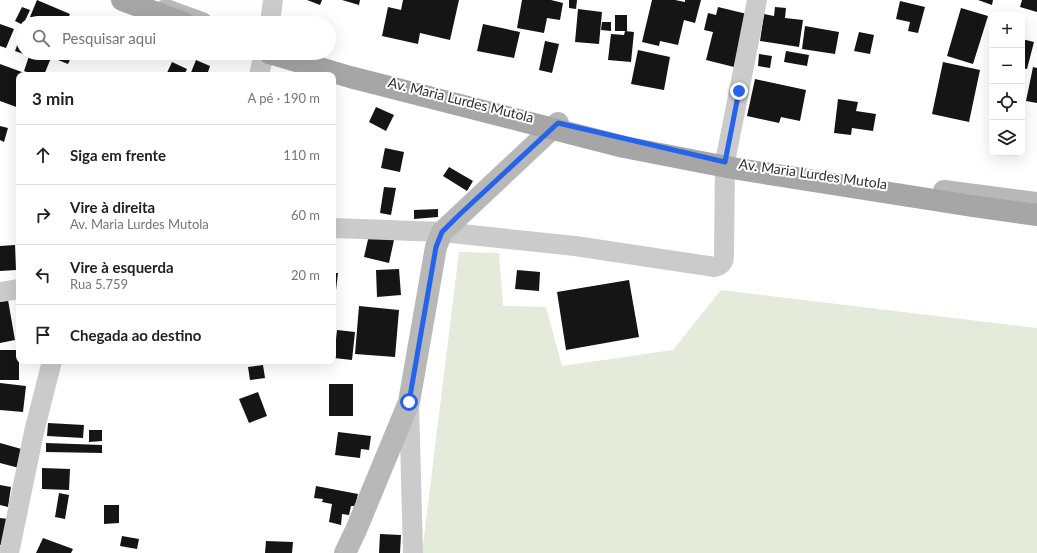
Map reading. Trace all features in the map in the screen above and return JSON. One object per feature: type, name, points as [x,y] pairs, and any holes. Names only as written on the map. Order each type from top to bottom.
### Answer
[{"type":"main road","points":[[122,0],[165,16]]},
{"type":"main road","points":[[137,0],[182,16]]},
{"type":"main road","points":[[293,60],[334,72]]},
{"type":"main road","name":"Av. Maria Lurdes Mutola","points":[[314,60],[438,96],[725,162],[763,169],[1037,203]]},
{"type":"main road","points":[[336,73],[624,146],[732,168],[1037,215]]},
{"type":"main road","points":[[345,553],[409,402],[436,247],[442,232],[558,123]]},
{"type":"street","points":[[271,16],[273,0]]},
{"type":"street","points":[[336,228],[442,232],[576,246],[716,267],[721,265],[724,261],[725,162],[757,0]]},
{"type":"street","points":[[260,72],[262,60]]},
{"type":"street","points":[[0,292],[16,289]]},
{"type":"street","points":[[9,553],[34,432],[51,364]]},
{"type":"street","points":[[409,402],[413,553]]},
{"type":"green space","points":[[459,252],[499,253],[503,306],[546,307],[562,366],[673,350],[721,290],[1037,328],[1037,553],[422,553]]},
{"type":"building","points":[[37,0],[70,14],[69,16],[30,16]]},
{"type":"building","points":[[307,0],[322,0],[320,5]]},
{"type":"building","points":[[342,0],[360,0],[359,5]]},
{"type":"building","points":[[403,0],[459,0],[450,40],[420,33],[418,44],[382,36],[388,7],[401,10]]},
{"type":"building","points":[[522,0],[551,0],[563,3],[560,20],[547,18],[544,33],[517,28]]},
{"type":"building","points":[[569,0],[577,0],[576,9],[569,8]]},
{"type":"building","points":[[652,0],[675,0],[685,2],[685,0],[701,0],[695,23],[684,20],[678,45],[660,41],[659,46],[642,42]]},
{"type":"building","points":[[978,0],[993,0],[992,5]]},
{"type":"building","points":[[1022,0],[1037,0],[1037,12],[1020,7]]},
{"type":"building","points":[[900,1],[925,7],[918,33],[908,31],[910,22],[896,19]]},
{"type":"building","points":[[22,7],[30,10],[27,16],[18,16]]},
{"type":"building","points":[[718,7],[747,14],[734,67],[706,60],[713,32],[704,30],[708,13],[716,15]]},
{"type":"building","points":[[775,7],[786,8],[785,18],[803,20],[799,47],[760,41],[764,14],[774,16]]},
{"type":"building","points":[[961,8],[988,16],[973,64],[947,56]]},
{"type":"building","points":[[578,9],[602,12],[599,44],[575,42]]},
{"type":"building","points":[[615,15],[627,15],[627,31],[615,31]]},
{"type":"building","points":[[602,22],[611,22],[611,31],[601,30]]},
{"type":"building","points":[[0,24],[14,29],[6,48],[0,46]]},
{"type":"building","points":[[483,24],[520,32],[514,58],[477,51]]},
{"type":"building","points":[[805,26],[839,32],[835,54],[802,49]]},
{"type":"building","points":[[625,31],[634,32],[631,62],[608,60],[611,34],[624,35]]},
{"type":"building","points":[[859,32],[874,35],[870,54],[854,51]]},
{"type":"building","points":[[1025,40],[1034,42],[1027,69],[1025,69]]},
{"type":"building","points":[[545,41],[559,44],[552,73],[539,70]]},
{"type":"building","points":[[638,50],[670,57],[664,90],[631,84]]},
{"type":"building","points":[[786,51],[809,55],[807,66],[784,62]]},
{"type":"building","points":[[759,54],[772,56],[770,68],[758,66]]},
{"type":"building","points":[[28,60],[50,60],[45,72],[24,71]]},
{"type":"building","points":[[58,60],[70,60],[68,64]]},
{"type":"building","points":[[196,60],[210,66],[208,72],[191,72]]},
{"type":"building","points":[[172,62],[187,69],[186,72],[167,72]]},
{"type":"building","points":[[943,62],[980,70],[969,122],[932,114]]},
{"type":"building","points":[[0,64],[22,72],[16,72],[16,107],[0,101]]},
{"type":"building","points":[[1033,67],[1037,68],[1037,103],[1026,101]]},
{"type":"building","points":[[755,79],[806,90],[800,121],[781,117],[779,123],[747,116]]},
{"type":"building","points":[[838,99],[858,102],[856,111],[876,114],[873,131],[852,128],[851,135],[834,133]]},
{"type":"building","points":[[376,107],[394,115],[386,131],[369,122]]},
{"type":"building","points":[[0,126],[8,128],[4,142],[0,140]]},
{"type":"building","points":[[385,148],[404,152],[400,172],[381,168]]},
{"type":"building","points":[[449,167],[473,181],[467,191],[443,176]]},
{"type":"building","points":[[384,187],[396,188],[391,215],[380,213]]},
{"type":"building","points":[[438,209],[438,217],[414,219],[414,210]]},
{"type":"building","points":[[369,235],[394,240],[389,263],[364,257]]},
{"type":"building","points":[[15,245],[16,270],[0,271],[0,246]]},
{"type":"building","points":[[399,269],[401,295],[377,297],[376,270]]},
{"type":"building","points":[[517,270],[540,272],[539,291],[515,289]]},
{"type":"building","points":[[336,273],[338,273],[336,290]]},
{"type":"building","points":[[629,280],[639,337],[566,350],[557,292]]},
{"type":"building","points":[[8,300],[15,340],[0,343],[0,301]]},
{"type":"building","points":[[359,306],[399,310],[395,357],[355,354]]},
{"type":"building","points":[[337,330],[355,332],[352,360],[336,358]]},
{"type":"building","points":[[0,350],[16,350],[16,364],[19,364],[19,380],[0,380]]},
{"type":"building","points":[[263,365],[265,378],[250,380],[248,367]]},
{"type":"building","points":[[0,383],[26,386],[23,412],[0,410]]},
{"type":"building","points":[[329,384],[353,384],[353,416],[329,416]]},
{"type":"building","points":[[258,392],[267,416],[249,423],[239,399]]},
{"type":"building","points":[[48,423],[84,425],[83,438],[47,436]]},
{"type":"building","points":[[89,430],[102,430],[102,441],[89,442]]},
{"type":"building","points":[[338,432],[371,436],[369,450],[361,449],[360,458],[335,455]]},
{"type":"building","points":[[0,443],[25,450],[19,468],[0,463]]},
{"type":"building","points":[[46,443],[102,445],[102,453],[46,452]]},
{"type":"building","points":[[42,468],[70,469],[69,490],[42,489]]},
{"type":"building","points":[[0,485],[11,487],[8,507],[0,505]]},
{"type":"building","points":[[316,486],[358,494],[355,506],[351,506],[349,515],[342,514],[341,525],[329,522],[332,504],[322,502],[323,499],[314,498]]},
{"type":"building","points":[[59,493],[69,495],[65,519],[55,517]]},
{"type":"building","points":[[104,505],[119,505],[119,523],[104,524]]},
{"type":"building","points":[[0,518],[8,519],[4,545],[0,545]]},
{"type":"building","points":[[380,534],[401,535],[400,553],[379,553]]},
{"type":"building","points":[[122,536],[139,539],[137,549],[120,546]]},
{"type":"building","points":[[43,538],[73,549],[71,553],[36,553]]},
{"type":"building","points":[[266,541],[293,542],[292,553],[265,553]]},
{"type":"route","points":[[409,402],[436,247],[442,232],[458,216],[558,123],[725,162],[739,91]]}]
